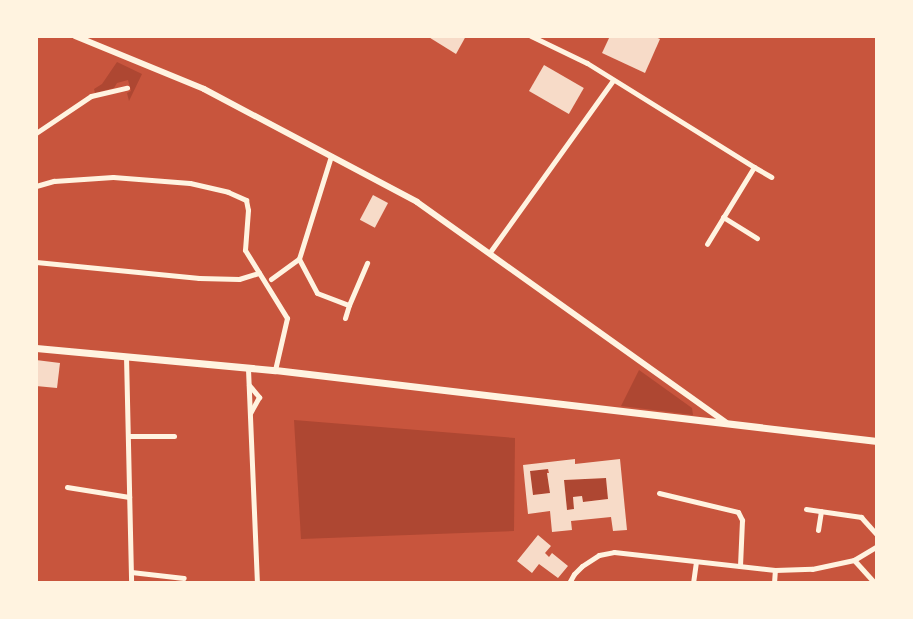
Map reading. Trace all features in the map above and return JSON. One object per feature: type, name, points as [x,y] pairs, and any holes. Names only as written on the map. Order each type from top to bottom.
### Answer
[{"type":"main road","points":[[36,348],[275,370],[693,421],[726,423],[877,441]]},
{"type":"street","points":[[75,36],[204,89],[418,202],[726,423]]},
{"type":"street","points":[[531,36],[587,63],[771,177]]},
{"type":"street","points":[[490,252],[613,80]]},
{"type":"street","points":[[36,133],[91,96],[127,88]]},
{"type":"street","points":[[271,279],[299,259],[331,156]]},
{"type":"street","points":[[707,244],[754,168]]},
{"type":"street","points":[[36,186],[54,181],[113,177],[190,184],[228,192],[246,200],[248,210],[245,250],[287,318],[275,370]]},
{"type":"street","points":[[723,217],[757,238]]},
{"type":"street","points":[[299,259],[318,294],[349,305]]},
{"type":"street","points":[[36,262],[199,278],[239,279],[259,273]]},
{"type":"street","points":[[345,318],[367,263]]},
{"type":"street","points":[[126,356],[132,583]]},
{"type":"street","points":[[248,368],[257,583]]},
{"type":"street","points":[[248,384],[259,397],[250,414]]},
{"type":"street","points":[[693,421],[700,406]]},
{"type":"street","points":[[128,436],[174,436]]},
{"type":"street","points":[[67,487],[129,497]]},
{"type":"street","points":[[659,493],[738,512],[742,520],[740,566]]},
{"type":"street","points":[[806,509],[861,517],[877,535]]},
{"type":"street","points":[[818,530],[821,511]]},
{"type":"street","points":[[569,583],[582,566],[606,554],[622,552],[775,570],[812,569],[854,560],[877,546]]},
{"type":"street","points":[[854,560],[874,583]]},
{"type":"street","points":[[693,583],[696,562]]},
{"type":"street","points":[[774,583],[775,570]]},
{"type":"street","points":[[131,572],[184,578]]},
{"type":"shaded area","points":[[117,62],[142,74],[129,101],[127,93],[131,91],[128,80],[117,83],[114,88],[95,93],[94,89],[102,84]]},
{"type":"shaded area","points":[[639,370],[692,408],[693,415],[621,406]]},
{"type":"shaded area","points":[[294,420],[515,438],[514,531],[301,539]]},
{"type":"shaded area","points":[[548,469],[550,493],[533,495],[530,471]]},
{"type":"shaded area","points":[[606,478],[608,499],[583,502],[582,496],[573,497],[574,509],[567,510],[564,480]]},
{"type":"building","points":[[427,36],[466,36],[456,54]]},
{"type":"building","points":[[610,36],[653,36],[660,39],[645,73],[602,53]]},
{"type":"building","points":[[544,65],[584,88],[569,114],[529,91]]},
{"type":"building","points":[[373,195],[388,203],[375,228],[360,220]]},
{"type":"building","points":[[36,360],[60,363],[57,388],[36,386]]},
{"type":"building","points":[[575,459],[575,464],[620,459],[627,530],[613,531],[611,517],[571,521],[572,530],[552,532],[550,511],[528,514],[523,465]],"holes":[[[548,469],[550,493],[533,495],[530,471]],[[606,478],[608,499],[583,502],[582,496],[573,497],[574,509],[567,510],[564,480]]]},
{"type":"building","points":[[538,535],[551,546],[545,553],[549,557],[552,553],[568,566],[558,578],[539,564],[532,573],[517,561]]}]
